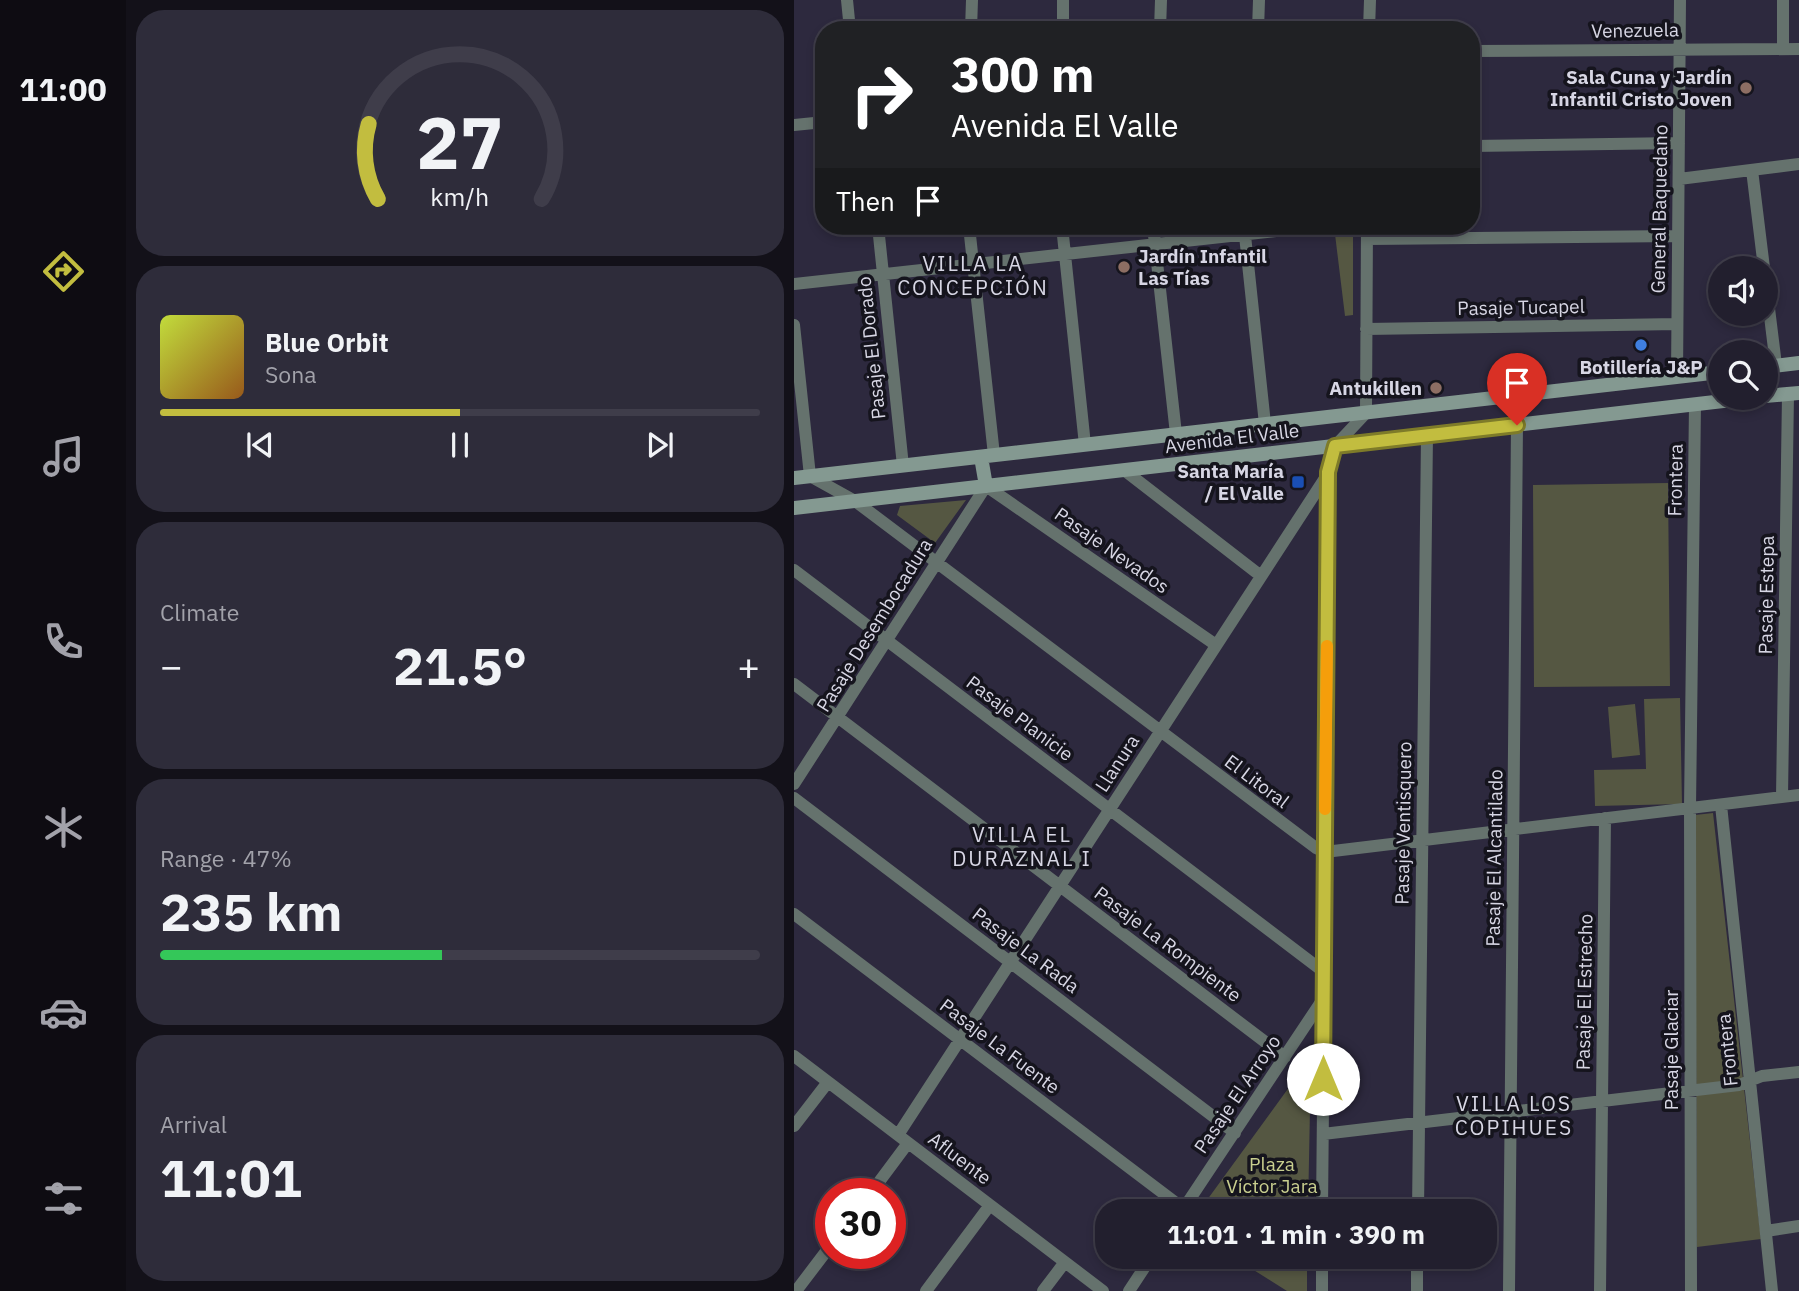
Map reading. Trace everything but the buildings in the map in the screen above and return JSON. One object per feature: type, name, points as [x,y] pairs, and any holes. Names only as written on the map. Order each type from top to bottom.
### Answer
[{"type":"street","points":[[846,0],[849,21]]},
{"type":"street","points":[[971,21],[972,0]]},
{"type":"street","points":[[1063,0],[1063,21]]},
{"type":"street","points":[[1160,21],[1161,0]]},
{"type":"street","points":[[1258,21],[1259,0]]},
{"type":"street","points":[[1369,21],[1370,0]]},
{"type":"street","name":"General Baquedano","points":[[1677,377],[1680,0]]},
{"type":"street","points":[[1783,0],[1783,49]]},
{"type":"street","name":"Venezuela","points":[[1480,51],[1680,48],[1798,50]]},
{"type":"street","points":[[794,125],[815,123]]},
{"type":"street","points":[[1480,146],[1679,143]]},
{"type":"street","points":[[1678,179],[1798,164]]},
{"type":"street","points":[[1752,170],[1763,256]]},
{"type":"street","points":[[1480,233],[1678,236]]},
{"type":"street","name":"Pasaje El Dorado","points":[[879,235],[903,466]]},
{"type":"street","points":[[970,235],[987,456],[986,486]]},
{"type":"street","points":[[1063,235],[1085,445]]},
{"type":"street","points":[[1154,235],[1176,434]]},
{"type":"street","points":[[794,284],[1155,244],[1213,235]]},
{"type":"street","points":[[1246,235],[1265,424]]},
{"type":"street","points":[[1366,413],[1367,235]]},
{"type":"street","name":"Pasaje Tucapel","points":[[1366,329],[1677,324]]},
{"type":"street","points":[[794,325],[810,476]]},
{"type":"street","points":[[1778,365],[1798,363]]},
{"type":"street","name":"Avenida El Valle","points":[[794,478],[1708,373]]},
{"type":"street","name":"Pasaje Estepa","points":[[1782,797],[1793,393]]},
{"type":"street","name":"Avenida El Valle","points":[[794,508],[1708,403]]},
{"type":"street","name":"Frontera","points":[[1690,808],[1695,404]]},
{"type":"street","name":"Llanura","points":[[880,1178],[960,1040],[1328,472],[1335,446],[1366,413]]},
{"type":"street","name":"Pasaje El Alcantilado","points":[[1509,1291],[1517,425]]},
{"type":"street","name":"Pasaje Ventisquero","points":[[1418,1199],[1427,435]]},
{"type":"street","points":[[1124,470],[1261,576]]},
{"type":"street","points":[[1322,1199],[1328,472]]},
{"type":"street","name":"El Litoral","points":[[810,476],[855,501],[1307,842],[1325,852]]},
{"type":"street","name":"Pasaje Desembocadura","points":[[794,784],[986,486]]},
{"type":"street","name":"Pasaje Nevados","points":[[986,486],[1216,645]]},
{"type":"street","name":"Pasaje Planicie","points":[[794,570],[1324,972]]},
{"type":"street","name":"Pasaje La Rompiente","points":[[794,684],[1285,1057]]},
{"type":"street","points":[[1325,852],[1798,795]]},
{"type":"street","name":"Pasaje La Rada","points":[[794,798],[1235,1133]]},
{"type":"street","name":"Frontera","points":[[1721,805],[1772,1291]]},
{"type":"street","name":"Pasaje Glaciar","points":[[1690,808],[1691,1291]]},
{"type":"street","name":"Pasaje El Estrecho","points":[[1600,1291],[1605,818]]},
{"type":"street","name":"Pasaje La Fuente","points":[[794,914],[1169,1199]]},
{"type":"street","name":"Pasaje El Arroyo","points":[[1190,1199],[1324,998]]},
{"type":"street","name":"Afluente","points":[[794,1056],[1103,1291]]},
{"type":"street","points":[[1323,1134],[1691,1090],[1798,1073]]},
{"type":"street","points":[[794,1126],[828,1082]]},
{"type":"street","points":[[925,1291],[990,1205]]},
{"type":"street","points":[[1766,1231],[1798,1226]]},
{"type":"street","points":[[1043,1291],[1065,1262]]},
{"type":"street","points":[[796,1291],[815,1266]]},
{"type":"street","points":[[1129,1291],[1143,1269]]},
{"type":"street","points":[[1322,1269],[1322,1291]]},
{"type":"street","points":[[1417,1291],[1418,1269]]},
{"type":"green space","points":[[1335,235],[1353,235],[1353,315],[1345,316]]},
{"type":"green space","points":[[1668,483],[1670,686],[1534,687],[1533,485]]},
{"type":"green space","points":[[966,500],[935,543],[897,515],[900,506]]},
{"type":"green space","points":[[1680,698],[1682,804],[1595,806],[1594,770],[1646,769],[1644,699]]},
{"type":"green space","points":[[1635,704],[1640,755],[1612,758],[1608,707]]},
{"type":"green space","points":[[1713,813],[1761,1239],[1697,1247],[1695,815]]},
{"type":"green space","name":"Plaza Víctor Jara","points":[[1311,1057],[1308,1199],[1208,1199]]},
{"type":"green space","points":[[1252,1269],[1307,1269],[1307,1291],[1287,1291]]},
{"type":"slow traffic","points":[[1325,809],[1327,646]]},
{"type":"place","name":"Sala Cuna y Jardín Infantil Cristo Joven","points":[[1746,88]]},
{"type":"place","name":"Jardín Infantil Las Tías","points":[[1124,267]]},
{"type":"place","name":"Botillería J&P","points":[[1641,345]]},
{"type":"place","name":"Antukillen","points":[[1436,388]]},
{"type":"place","name":"Santa María / El Valle","points":[[1298,482]]},
{"type":"district","name":"VILLA LA CONCEPCIÓN","points":[[973,275]]},
{"type":"district","name":"VILLA EL DURAZNAL I","points":[[1022,846]]},
{"type":"district","name":"VILLA LOS COPIHUES","points":[[1514,1115]]},
{"type":"route","points":[[1323,1079],[1328,472],[1331,458],[1335,446],[1517,425]]}]
